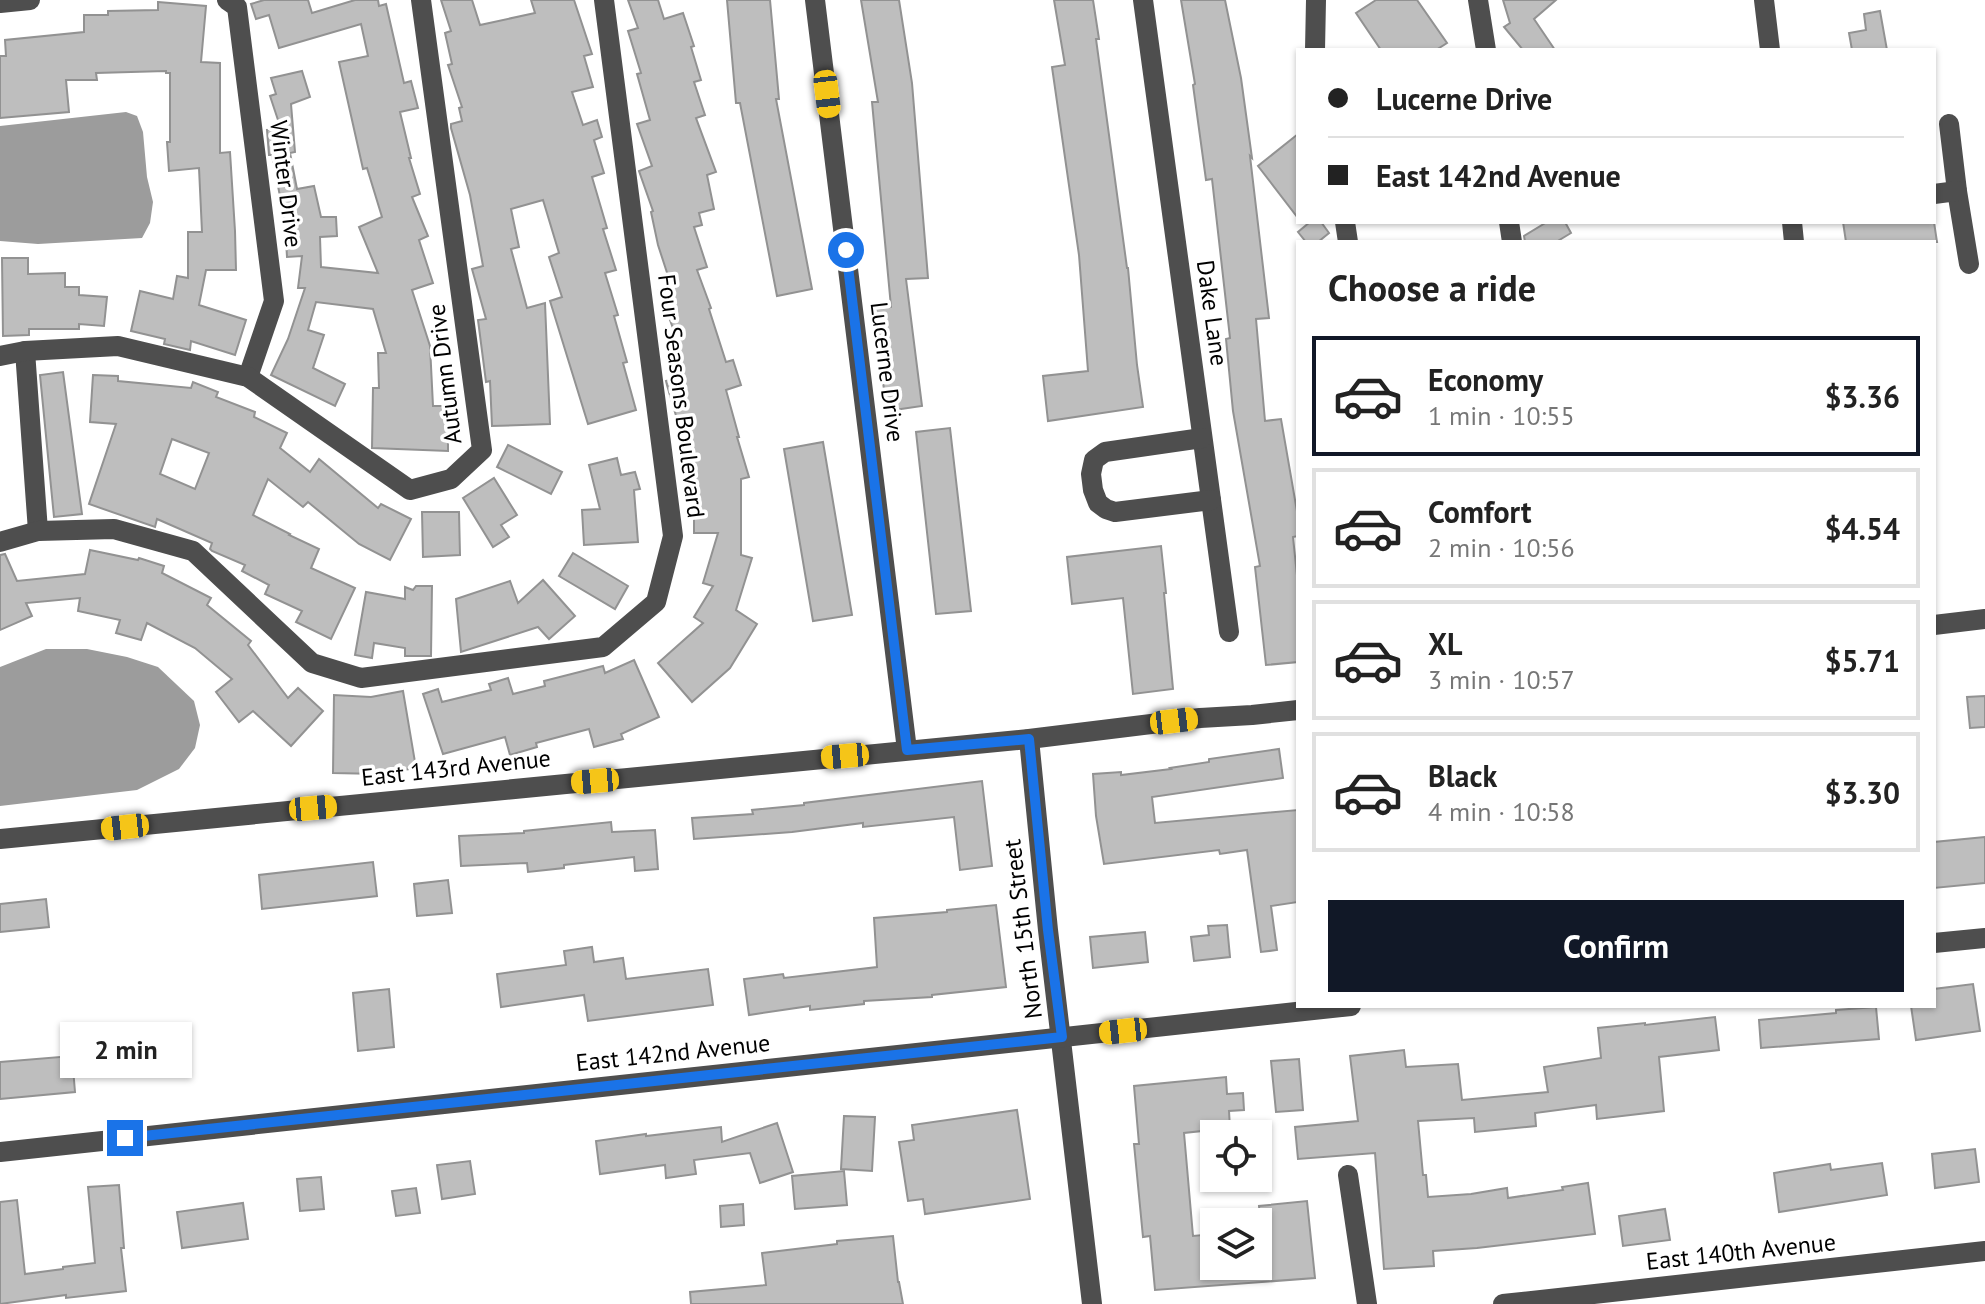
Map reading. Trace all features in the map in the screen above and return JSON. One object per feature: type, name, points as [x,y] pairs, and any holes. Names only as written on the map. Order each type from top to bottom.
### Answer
[{"type":"street","points":[[0,3],[30,0]]},
{"type":"street","name":"Winter Drive","points":[[227,0],[237,7],[274,301],[248,377]]},
{"type":"street","name":"Autumn Drive","points":[[0,356],[25,351],[118,346],[248,377],[410,490],[451,479],[482,450],[421,0]]},
{"type":"street","name":"Four Seasons Boulevard","points":[[0,542],[38,531],[114,529],[193,551],[312,663],[361,678],[603,647],[656,602],[673,536],[604,0]]},
{"type":"street","name":"Lucerne Drive","points":[[815,0],[907,750]]},
{"type":"street","name":"Dake Lane","points":[[1143,0],[1229,632]]},
{"type":"street","points":[[1315,48],[1316,0]]},
{"type":"street","points":[[1478,0],[1486,48]]},
{"type":"street","points":[[1764,0],[1770,48]]},
{"type":"street","points":[[1949,124],[1969,264]]},
{"type":"street","points":[[1936,194],[1957,191]]},
{"type":"street","points":[[25,351],[38,531]]},
{"type":"street","points":[[1202,438],[1105,452],[1094,460],[1091,474],[1093,490],[1098,503],[1115,512],[1211,500]]},
{"type":"street","points":[[1936,625],[1985,619]]},
{"type":"street","name":"East 143rd Avenue","points":[[0,839],[1296,710]]},
{"type":"street","name":"North 15th Street","points":[[1029,739],[1092,1304]]},
{"type":"street","points":[[1936,943],[1985,938]]},
{"type":"street","name":"East 142nd Avenue","points":[[0,1152],[1332,1008]]},
{"type":"street","points":[[1348,1175],[1367,1304]]},
{"type":"street","name":"East 140th Avenue","points":[[1503,1304],[1985,1251]]},
{"type":"shaded area","points":[[126,112],[137,116],[143,132],[147,177],[153,202],[150,223],[142,238],[38,244],[0,241],[0,126]]},
{"type":"shaded area","points":[[46,649],[87,649],[158,667],[194,701],[200,725],[195,748],[179,769],[137,790],[0,806],[0,667]]},
{"type":"building","points":[[264,0],[308,0],[312,13],[355,0],[378,0],[379,6],[386,4],[404,83],[411,81],[418,108],[400,112],[420,194],[412,197],[428,236],[419,240],[433,283],[412,290],[430,346],[433,406],[448,406],[448,451],[372,448],[373,388],[379,388],[378,353],[386,353],[373,309],[316,302],[308,330],[324,335],[313,368],[345,384],[335,406],[271,375],[288,339],[305,288],[298,288],[302,256],[287,257],[285,222],[272,155],[269,155],[267,130],[281,129],[270,96],[276,94],[271,78],[302,71],[310,97],[291,104],[295,152],[290,153],[297,189],[314,186],[321,217],[336,217],[337,236],[320,237],[321,267],[378,273],[359,227],[382,217],[367,168],[363,169],[339,62],[368,56],[361,24],[279,48],[269,15],[256,19],[251,4]]},
{"type":"building","points":[[441,0],[472,0],[480,25],[535,13],[531,0],[574,0],[592,54],[584,56],[593,87],[572,92],[583,125],[597,120],[602,137],[594,140],[604,173],[592,177],[616,270],[605,273],[618,315],[614,316],[636,410],[588,424],[550,301],[562,297],[549,257],[559,253],[543,200],[511,209],[519,247],[511,249],[527,308],[545,303],[550,424],[492,426],[490,381],[486,382],[478,320],[486,319],[472,269],[483,266],[470,195],[451,128],[451,124],[462,121],[459,108],[462,107],[448,65],[452,64],[445,33],[451,31]]},
{"type":"building","points":[[628,0],[658,0],[664,19],[683,13],[694,46],[691,47],[701,80],[694,82],[705,115],[696,118],[716,172],[707,175],[714,209],[699,213],[702,225],[694,227],[707,267],[697,270],[726,362],[733,360],[741,385],[726,390],[749,477],[741,479],[741,555],[752,558],[736,610],[757,624],[730,668],[692,702],[658,663],[703,623],[694,617],[713,586],[703,583],[718,533],[694,533],[694,477],[688,479],[682,462],[689,460],[666,381],[678,378],[664,334],[674,331],[659,290],[671,285],[658,245],[653,211],[639,171],[652,166],[637,124],[650,120],[637,74],[641,73],[628,31],[638,28]]},
{"type":"building","points":[[727,0],[770,0],[779,99],[776,99],[812,289],[777,296],[740,103],[736,103]]},
{"type":"building","points":[[861,0],[899,0],[912,83],[928,278],[906,279],[922,406],[887,411],[873,310],[891,307],[872,102],[878,102]]},
{"type":"building","points":[[1054,0],[1093,0],[1143,407],[1048,421],[1043,376],[1088,371],[1079,255],[1052,67],[1065,65]]},
{"type":"building","points":[[1181,0],[1225,0],[1241,78],[1269,318],[1256,319],[1265,421],[1281,419],[1296,505],[1296,536],[1293,537],[1296,662],[1266,665],[1255,567],[1260,566],[1233,411],[1226,339],[1230,338],[1212,179],[1206,180]]},
{"type":"building","points":[[1376,0],[1417,0],[1447,43],[1439,48],[1380,48],[1356,13]]},
{"type":"building","points":[[1503,0],[1556,0],[1534,19],[1554,48],[1521,48],[1504,27],[1510,23]]},
{"type":"building","points":[[158,2],[206,6],[201,62],[220,63],[220,153],[230,152],[236,270],[206,270],[199,305],[246,320],[235,355],[191,341],[190,350],[164,344],[165,339],[131,331],[140,291],[173,299],[177,276],[188,278],[188,232],[202,232],[199,168],[169,171],[170,73],[96,73],[97,80],[66,80],[69,112],[0,118],[0,56],[6,56],[5,40],[84,32],[84,15],[158,10]]},
{"type":"building","points":[[1880,11],[1887,48],[1852,48],[1849,33],[1866,30],[1864,14]]},
{"type":"building","points":[[1296,136],[1296,215],[1258,166]]},
{"type":"building","points":[[1308,224],[1322,224],[1329,233],[1320,240],[1304,240],[1298,232]]},
{"type":"building","points":[[1544,224],[1566,224],[1571,233],[1559,240],[1525,240],[1524,236]]},
{"type":"building","points":[[1843,224],[1934,224],[1937,242],[1936,240],[1846,240]]},
{"type":"building","points":[[2,258],[28,258],[28,274],[65,273],[65,287],[79,287],[79,295],[107,297],[104,326],[79,324],[79,329],[29,329],[29,335],[3,336]]},
{"type":"building","points":[[63,372],[82,514],[54,517],[40,375]]},
{"type":"building","points":[[93,375],[118,376],[118,381],[191,388],[193,382],[218,392],[216,397],[255,412],[254,417],[287,433],[280,448],[310,472],[319,459],[378,508],[381,504],[411,519],[390,560],[359,544],[308,502],[303,507],[268,479],[253,515],[319,549],[311,568],[355,588],[331,639],[296,622],[302,611],[265,594],[269,585],[242,571],[245,565],[212,551],[212,543],[157,519],[155,527],[89,504],[116,424],[90,422]],"holes":[[[172,439],[209,453],[195,489],[160,474]]]},
{"type":"building","points":[[950,428],[971,611],[936,614],[916,432]]},
{"type":"building","points":[[823,442],[852,615],[813,621],[784,449]]},
{"type":"building","points":[[508,445],[562,472],[551,494],[497,467]]},
{"type":"building","points":[[617,458],[621,475],[635,472],[640,489],[634,490],[638,542],[584,545],[582,510],[600,509],[589,465]]},
{"type":"building","points":[[494,478],[517,515],[501,525],[509,537],[493,547],[463,498]]},
{"type":"building","points":[[422,512],[459,512],[460,555],[423,557]]},
{"type":"building","points":[[1161,546],[1173,689],[1133,694],[1123,598],[1072,604],[1067,557]]},
{"type":"building","points":[[90,550],[139,558],[164,566],[162,573],[211,598],[207,605],[251,641],[248,645],[288,698],[298,688],[323,711],[291,746],[253,711],[239,722],[216,692],[232,679],[195,648],[147,623],[141,640],[116,633],[120,620],[78,611],[80,598],[26,603],[32,616],[0,630],[0,555],[5,554],[17,581],[85,574]]},
{"type":"building","points":[[573,553],[628,586],[615,609],[559,576]]},
{"type":"building","points":[[543,580],[575,616],[549,639],[538,627],[461,652],[456,599],[510,581],[518,603]]},
{"type":"building","points":[[416,586],[432,586],[431,656],[405,656],[405,648],[374,643],[372,658],[355,655],[366,592],[405,599],[405,587],[413,590]]},
{"type":"building","points":[[634,660],[659,717],[621,734],[623,739],[594,747],[589,729],[536,743],[537,747],[510,755],[505,737],[443,754],[423,694],[438,689],[442,702],[491,690],[489,684],[508,678],[513,694],[545,686],[544,681],[603,666],[605,673]]},
{"type":"building","points":[[403,691],[416,768],[380,774],[333,773],[334,695],[371,697]]},
{"type":"building","points":[[1985,696],[1985,727],[1970,728],[1967,697]]},
{"type":"building","points":[[1279,749],[1283,778],[1152,797],[1155,823],[1296,810],[1296,902],[1271,906],[1277,950],[1261,952],[1247,850],[1220,854],[1219,850],[1104,864],[1093,774],[1121,772],[1121,775],[1171,769],[1209,762],[1209,759]]},
{"type":"building","points":[[982,781],[992,866],[960,870],[954,817],[694,839],[692,818],[753,814],[752,810]]},
{"type":"building","points":[[611,822],[612,832],[655,830],[658,869],[635,871],[634,857],[528,872],[527,863],[461,866],[459,836],[524,833]]},
{"type":"building","points":[[1985,837],[1985,883],[1936,888],[1936,842]]},
{"type":"building","points":[[373,862],[377,896],[262,909],[259,875]]},
{"type":"building","points":[[448,880],[452,913],[417,916],[414,884]]},
{"type":"building","points":[[46,899],[49,927],[0,932],[0,904]]},
{"type":"building","points":[[996,905],[1006,987],[749,1015],[744,979],[783,974],[784,978],[877,967],[874,918]]},
{"type":"building","points":[[1227,925],[1230,957],[1194,961],[1191,937],[1209,935],[1208,926]]},
{"type":"building","points":[[1145,932],[1148,962],[1093,968],[1090,937]]},
{"type":"building","points":[[592,947],[594,962],[623,958],[626,979],[708,969],[713,1005],[588,1021],[584,995],[501,1007],[497,974],[566,965],[564,951]]},
{"type":"building","points":[[1973,984],[1980,1031],[1916,1040],[1911,1008],[1936,1008],[1936,989]]},
{"type":"building","points":[[389,989],[394,1047],[358,1051],[353,993]]},
{"type":"building","points":[[1876,1008],[1879,1039],[1761,1048],[1759,1020],[1836,1013],[1836,1010]]},
{"type":"building","points":[[1715,1017],[1719,1050],[1659,1057],[1664,1111],[1597,1119],[1596,1105],[1535,1113],[1536,1126],[1475,1132],[1474,1118],[1418,1121],[1428,1197],[1507,1188],[1508,1198],[1588,1183],[1595,1234],[1433,1251],[1434,1266],[1384,1269],[1375,1153],[1298,1159],[1295,1127],[1358,1121],[1350,1056],[1404,1050],[1406,1067],[1458,1064],[1462,1100],[1548,1092],[1544,1067],[1601,1058],[1598,1028]]},
{"type":"building","points":[[168,1031],[169,1051],[143,1053],[142,1033]]},
{"type":"building","points":[[72,1056],[75,1092],[0,1099],[0,1062]]},
{"type":"building","points":[[1299,1059],[1303,1110],[1276,1112],[1271,1061]]},
{"type":"building","points":[[1226,1077],[1227,1094],[1243,1093],[1244,1110],[1229,1111],[1230,1120],[1200,1120],[1200,1131],[1184,1133],[1193,1236],[1200,1235],[1200,1280],[1272,1280],[1272,1208],[1259,1206],[1307,1201],[1315,1278],[1155,1290],[1150,1236],[1143,1237],[1134,1144],[1139,1144],[1134,1086]]},
{"type":"building","points":[[1017,1110],[1030,1199],[925,1214],[923,1199],[908,1201],[899,1142],[914,1140],[912,1125]]},
{"type":"building","points":[[844,1116],[875,1117],[872,1171],[841,1169]]},
{"type":"building","points":[[777,1123],[793,1172],[760,1183],[750,1153],[694,1160],[696,1174],[666,1178],[665,1165],[600,1174],[596,1141],[721,1127],[722,1142]]},
{"type":"building","points":[[1975,1149],[1979,1182],[1935,1188],[1932,1154]]},
{"type":"building","points":[[470,1161],[475,1194],[442,1199],[437,1165]]},
{"type":"building","points":[[1882,1163],[1887,1195],[1779,1212],[1774,1173],[1830,1164],[1831,1170]]},
{"type":"building","points":[[844,1171],[847,1205],[795,1209],[792,1176]]},
{"type":"building","points":[[321,1177],[324,1209],[300,1211],[297,1179]]},
{"type":"building","points":[[119,1185],[126,1291],[0,1304],[0,1202],[17,1200],[25,1274],[63,1269],[95,1263],[88,1187]]},
{"type":"building","points":[[416,1188],[420,1213],[396,1216],[392,1191]]},
{"type":"building","points":[[243,1203],[248,1239],[182,1248],[177,1212]]},
{"type":"building","points":[[743,1204],[744,1225],[721,1227],[720,1206]]},
{"type":"building","points":[[1665,1209],[1670,1240],[1623,1246],[1619,1216]]},
{"type":"building","points":[[893,1236],[903,1304],[691,1304],[690,1292],[766,1285],[762,1253]]},
{"type":"route","points":[[125,1138],[1062,1037],[1029,739],[907,750],[846,250]]}]
